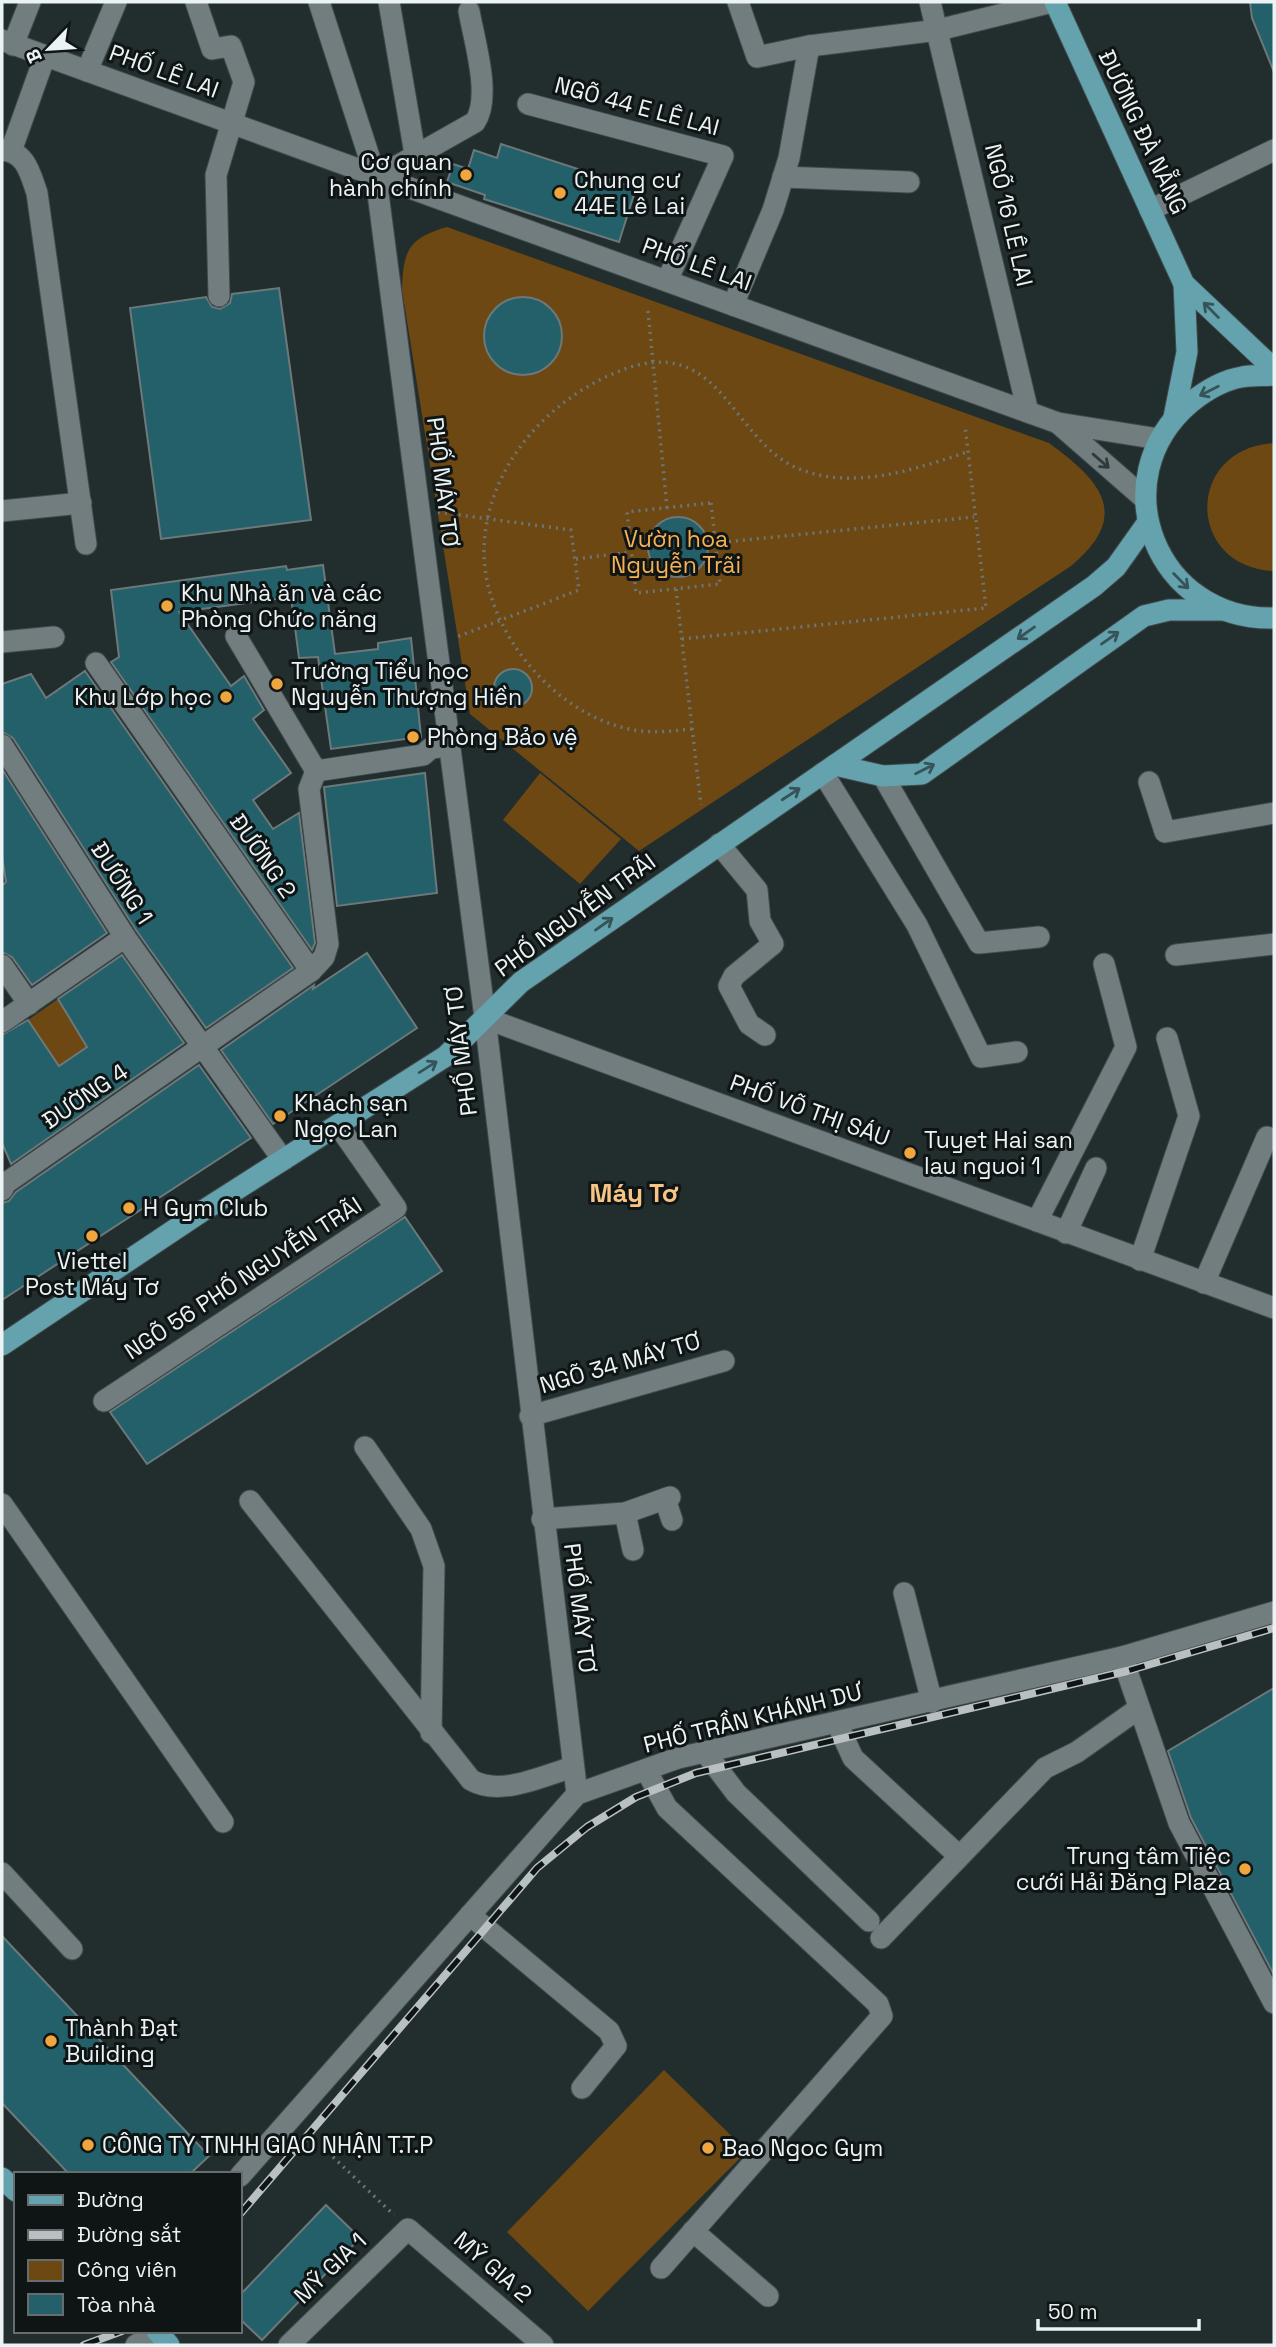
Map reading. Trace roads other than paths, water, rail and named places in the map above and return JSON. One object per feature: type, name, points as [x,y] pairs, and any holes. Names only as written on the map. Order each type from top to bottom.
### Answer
[{"type":"main road","name":"ĐƯỜNG ĐÀ NẴNG","points":[[1053,2],[1184,284],[1274,369]]},
{"type":"main road","name":"ĐƯỜNG ĐÀ NẴNG","points":[[1174,417],[1187,352],[1184,284]]},
{"type":"main road","points":[[1221,610],[1195,595],[1174,575],[1158,550],[1148,522],[1145,499],[1148,469],[1159,439],[1174,417],[1205,391],[1241,377],[1274,375]]},
{"type":"main road","name":"PHỐ NGUYỄN TRÃI","points":[[2,1345],[446,1056],[521,982],[1094,586],[1116,567],[1148,522]]},
{"type":"main road","points":[[829,769],[883,776],[922,774],[1144,616],[1169,610],[1221,610],[1254,618],[1274,618]]},
{"type":"street","points":[[8,43],[30,2]]},
{"type":"street","points":[[87,71],[116,2]]},
{"type":"street","points":[[196,2],[212,49],[231,46],[244,82],[216,175],[219,296]]},
{"type":"street","name":"PHỐ MÁY TƠ","points":[[319,2],[376,178],[441,747],[485,1018],[542,1519],[577,1794]]},
{"type":"street","points":[[389,2],[415,154]]},
{"type":"street","points":[[738,2],[757,57],[809,46],[938,30],[1053,2]]},
{"type":"street","name":"NGÕ 16 LÊ LAI","points":[[930,2],[1028,412]]},
{"type":"street","points":[[376,178],[475,122],[480,114],[483,103],[469,11]]},
{"type":"street","name":"PHỐ LÊ LAI","points":[[8,43],[1058,423],[1159,439]]},
{"type":"street","points":[[733,305],[773,210],[783,177],[809,46]]},
{"type":"street","points":[[45,56],[6,150],[26,162],[37,193],[86,544]]},
{"type":"street","name":"NGÕ 44 E LÊ LAI","points":[[528,104],[723,156],[667,281]]},
{"type":"street","points":[[1150,211],[1274,150]]},
{"type":"street","points":[[783,177],[909,182]]},
{"type":"street","name":"PHỐ LÊ LAI","points":[[1058,423],[1145,499]]},
{"type":"street","points":[[2,511],[81,503]]},
{"type":"street","points":[[2,642],[54,636]]},
{"type":"street","points":[[203,1047],[311,971],[324,957],[328,944],[313,780],[236,636]]},
{"type":"street","name":"ĐƯỜNG 2","points":[[96,663],[311,971]]},
{"type":"street","name":"ĐƯỜNG 1","points":[[2,744],[125,937],[284,1160]]},
{"type":"street","points":[[313,780],[402,757],[423,755],[441,747]]},
{"type":"street","points":[[829,769],[917,925],[981,1057],[1017,1052]]},
{"type":"street","points":[[883,776],[979,943],[1038,937]]},
{"type":"street","points":[[1149,782],[1165,832],[1274,813]]},
{"type":"street","points":[[719,844],[757,890],[760,921],[773,944],[734,976],[729,986],[749,1024],[765,1035]]},
{"type":"street","points":[[2,1022],[125,937]]},
{"type":"street","points":[[1176,955],[1274,944]]},
{"type":"street","points":[[1037,1220],[1126,1047],[1104,964]]},
{"type":"street","points":[[2,965],[29,1004]]},
{"type":"street","name":"PHỐ VÕ THỊ SÁU","points":[[485,1018],[1274,1308]]},
{"type":"street","points":[[1140,1260],[1189,1116],[1167,1038]]},
{"type":"street","name":"ĐƯỜNG 4","points":[[3,1182],[203,1047]]},
{"type":"street","name":"NGÕ 56 PHỐ NGUYỄN TRÃI","points":[[104,1401],[396,1208],[338,1125]]},
{"type":"street","points":[[1204,1283],[1267,1137]]},
{"type":"street","points":[[1066,1233],[1096,1168]]},
{"type":"street","name":"NGÕ 34 MÁY TƠ","points":[[530,1416],[724,1361]]},
{"type":"street","points":[[365,1447],[421,1529],[434,1566],[431,1733]]},
{"type":"street","points":[[542,1519],[625,1513],[667,1498],[672,1520]]},
{"type":"street","points":[[250,1501],[431,1733],[471,1780],[483,1787],[496,1788],[573,1767]]},
{"type":"street","points":[[2,1504],[223,1822]]},
{"type":"street","points":[[625,1513],[633,1550]]},
{"type":"street","points":[[904,1593],[932,1702]]},
{"type":"street","name":"PHỐ TRẦN KHÁNH DƯ","points":[[242,2174],[577,1794],[705,1752],[1122,1657],[1274,1612]]},
{"type":"street","points":[[1122,1657],[1179,1823],[1274,2003]]},
{"type":"street","points":[[705,1752],[736,1793],[875,1930],[959,1856],[1045,1768],[1077,1752],[1138,1709]]},
{"type":"street","points":[[837,1723],[853,1758],[959,1856]]},
{"type":"street","points":[[646,1770],[667,1808],[878,2004],[882,2015],[661,2268]]},
{"type":"street","points":[[2,1873],[72,1949]]},
{"type":"street","points":[[470,1915],[609,2031],[616,2046],[582,2088]]},
{"type":"street","name":"MỸ GIA 1","points":[[289,2345],[408,2229]]},
{"type":"street","name":"MỸ GIA 2","points":[[408,2229],[543,2345]]},
{"type":"street","points":[[693,2231],[768,2296]]},
{"type":"street","points":[[136,2345],[166,2337]]},
{"type":"railway","points":[[242,2212],[537,1868],[587,1827],[636,1797],[696,1773],[1127,1671],[1274,1628]]},
{"type":"railway","points":[[84,2345],[117,2333]]},
{"type":"place","name":"Cơ quan hành chính","points":[[466,175]]},
{"type":"place","name":"Chung cư 44E Lê Lai","points":[[560,193]]},
{"type":"place","name":"Khu Nhà ăn và các Phòng Chức năng","points":[[167,606]]},
{"type":"place","name":"Trường Tiểu học Nguyễn Thượng Hiền","points":[[277,684]]},
{"type":"place","name":"Khu Lớp học","points":[[226,697]]},
{"type":"place","name":"Phòng Bảo vệ","points":[[413,737]]},
{"type":"place","name":"Khách sạn Ngọc Lan","points":[[280,1116]]},
{"type":"place","name":"Tuyet Hai san lau nguoi 1","points":[[910,1153]]},
{"type":"place","name":"H Gym Club","points":[[129,1208]]},
{"type":"place","name":"Viettel Post Máy Tơ","points":[[92,1236]]},
{"type":"place","name":"Trung tâm Tiệc cưới Hải Đăng Plaza","points":[[1245,1869]]},
{"type":"place","name":"Thành Đạt Building","points":[[51,2041]]},
{"type":"place","name":"CÔNG TY TNHH GIAO NHẬN T.T.P","points":[[88,2145]]},
{"type":"place","name":"Bao Ngoc Gym","points":[[708,2148]]},
{"type":"district","name":"Máy Tơ","points":[[634,1193]]},
{"type":"park label","name":"Vườn hoa Nguyễn Trãi","points":[[676,552]]}]
